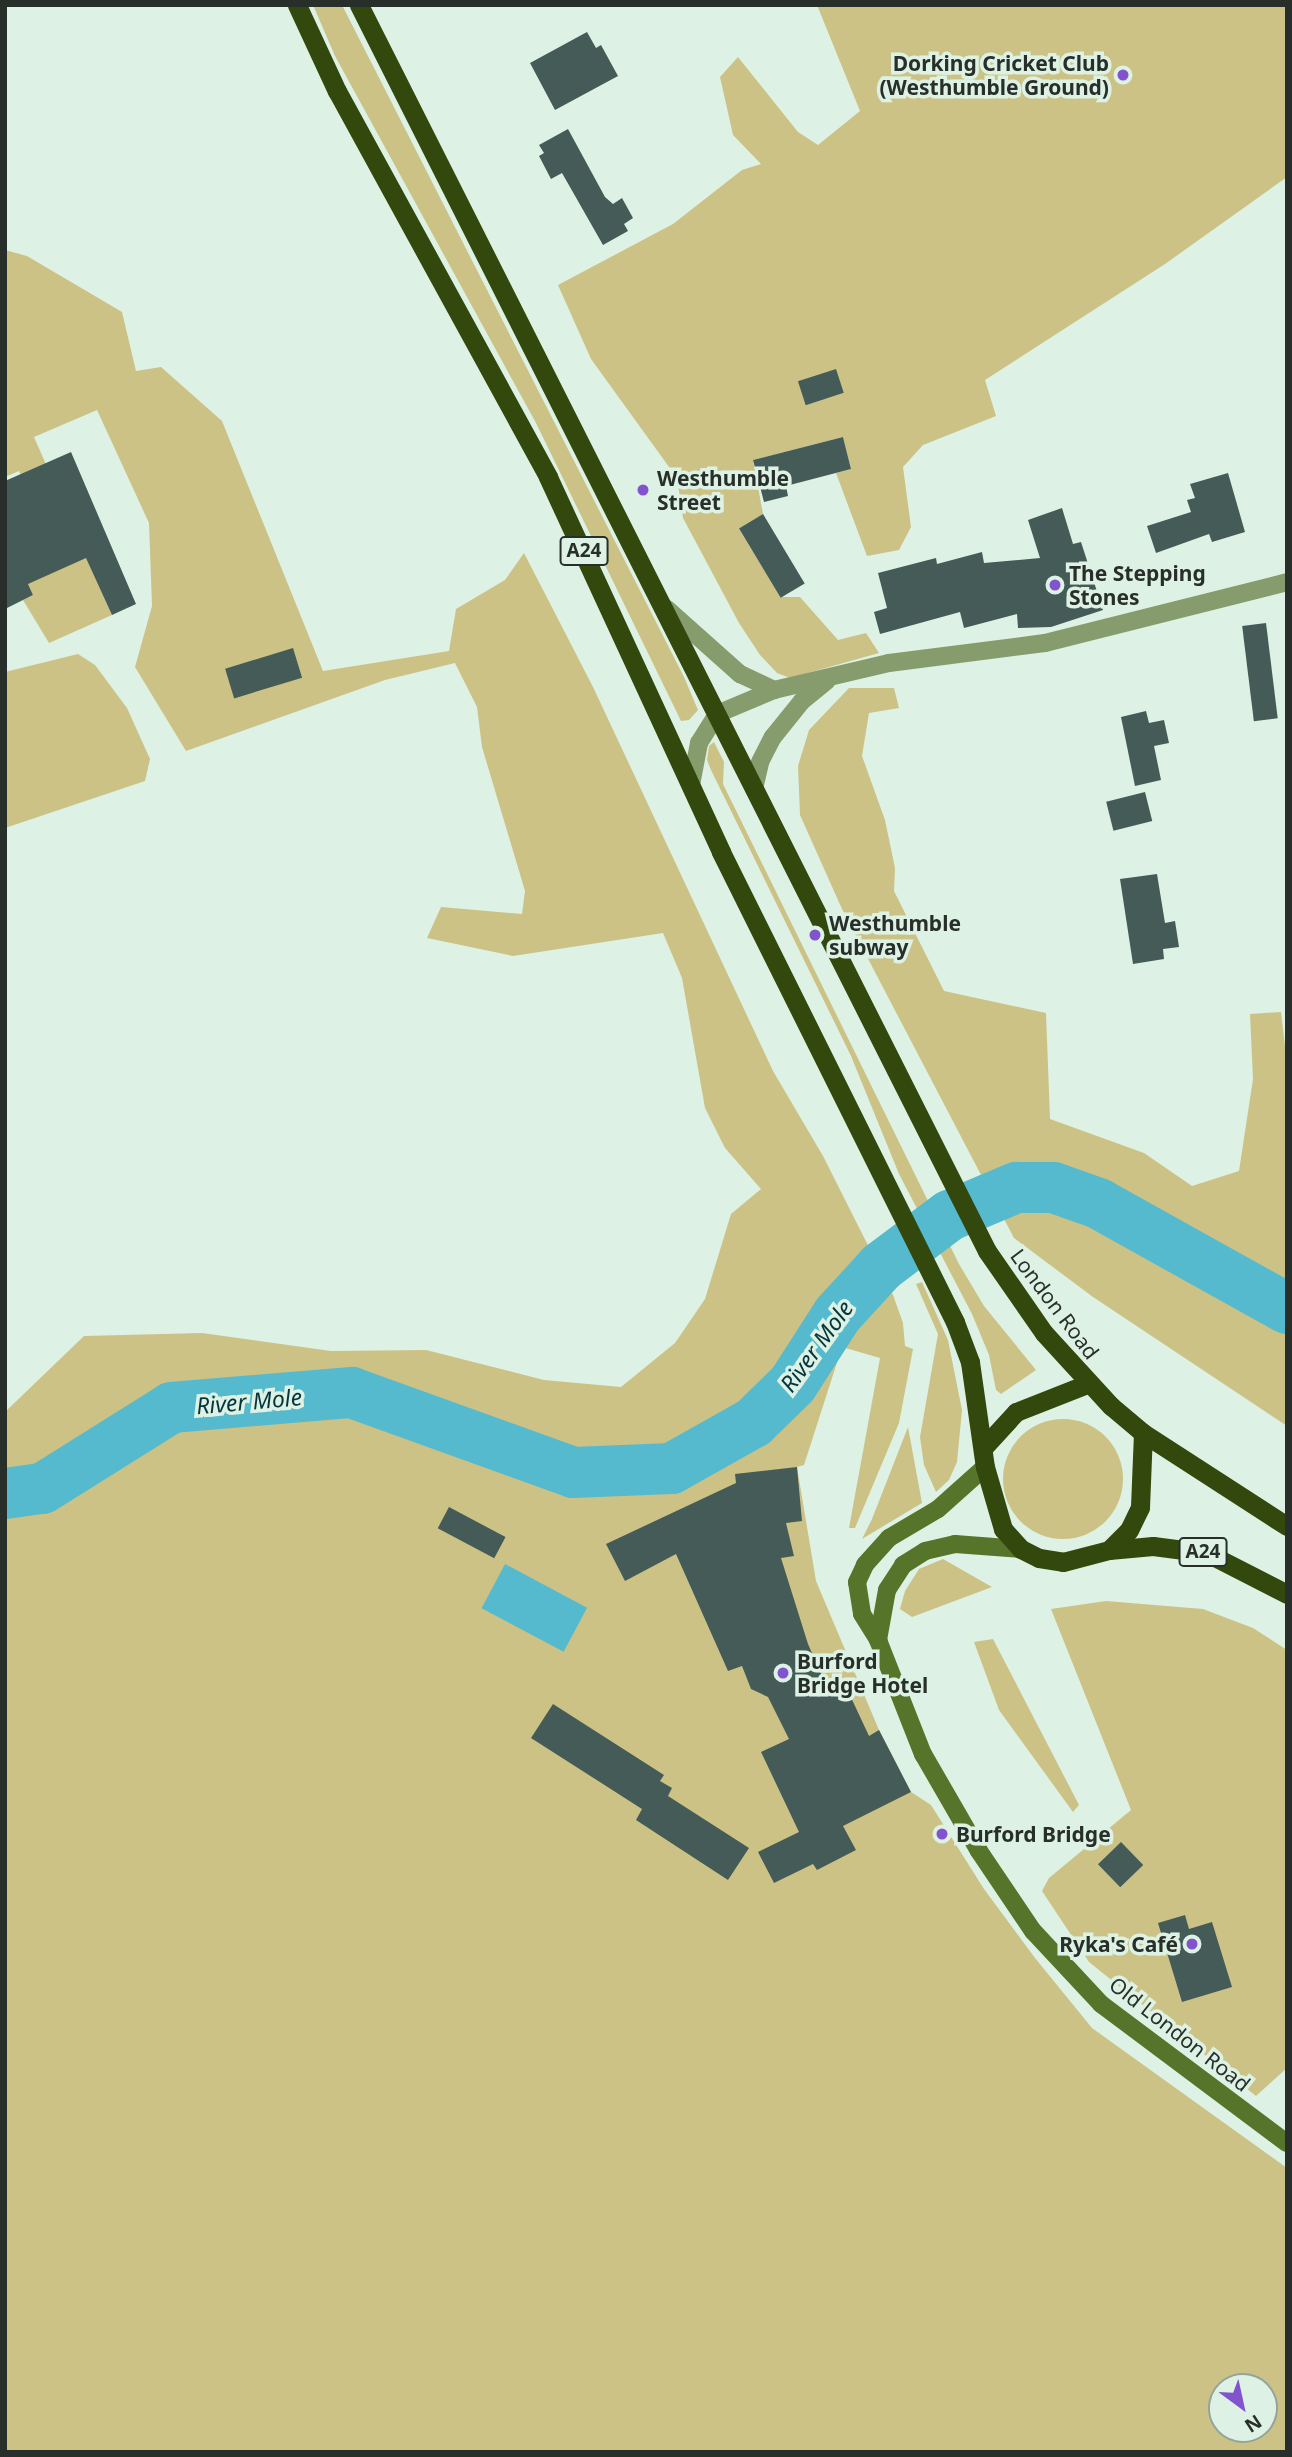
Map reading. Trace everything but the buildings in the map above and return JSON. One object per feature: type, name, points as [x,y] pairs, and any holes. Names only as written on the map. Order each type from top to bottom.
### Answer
[{"type":"highway","name":"A24","points":[[297,5],[337,91],[548,477],[691,785],[934,1276],[970,1362],[984,1458]]},
{"type":"highway","name":"A24","points":[[359,5],[667,609],[754,789]]},
{"type":"highway","name":"London Road","points":[[754,789],[930,1144],[987,1251],[1044,1333],[1087,1384]]},
{"type":"highway","points":[[1143,1433],[1140,1507],[1129,1530],[1109,1550],[1063,1562],[1021,1549],[1003,1529],[984,1458],[1016,1412],[1087,1384],[1143,1433],[1287,1526]]},
{"type":"highway","name":"A24","points":[[1109,1550],[1153,1546],[1207,1553],[1287,1594]]},
{"type":"main road","points":[[878,1640],[862,1614],[857,1582],[865,1565],[889,1538],[938,1509],[984,1458]]},
{"type":"main road","points":[[878,1640],[887,1590],[903,1565],[925,1551],[955,1544],[1021,1549]]},
{"type":"main road","name":"Old London Road","points":[[878,1640],[923,1754],[979,1851],[1032,1931],[1101,2004],[1287,2143]]},
{"type":"street","points":[[691,785],[699,743],[717,714],[774,690],[889,663],[1045,643],[1287,582]]},
{"type":"street","points":[[667,609],[740,674],[774,690]]},
{"type":"street","points":[[754,789],[760,762],[773,737],[802,701],[833,677]]},
{"type":"shaded area","points":[[313,5],[342,5],[684,677],[698,710],[689,720],[681,721],[536,423],[335,56]]},
{"type":"shaded area","points":[[817,5],[1287,5],[1287,177],[1165,264],[985,380],[996,416],[923,445],[903,467],[911,527],[899,550],[867,556],[836,473],[851,469],[843,437],[753,460],[763,514],[739,529],[781,597],[800,597],[838,640],[866,633],[879,653],[790,678],[777,673],[760,655],[739,623],[683,518],[677,478],[591,359],[558,285],[673,224],[742,170],[761,164],[733,135],[720,77],[738,57],[798,132],[818,145],[860,111]]},
{"type":"shaded area","points":[[5,250],[27,256],[122,312],[136,371],[161,367],[222,421],[323,671],[449,651],[456,609],[505,580],[524,553],[593,687],[773,1071],[823,1156],[893,1295],[903,1323],[905,1346],[913,1349],[899,1423],[855,1528],[849,1528],[880,1358],[842,1347],[804,1465],[797,1467],[816,1581],[879,1730],[911,1792],[931,1805],[984,1889],[1035,1958],[1092,2028],[1287,2168],[1287,2452],[5,2452],[5,1412],[84,1336],[202,1333],[331,1351],[426,1350],[544,1380],[621,1387],[675,1343],[705,1299],[731,1214],[761,1189],[725,1148],[705,1108],[682,978],[663,933],[513,956],[427,938],[441,907],[522,914],[525,891],[482,747],[477,707],[455,663],[385,680],[186,751],[135,667],[152,606],[149,523],[97,410],[34,437],[112,615],[49,643],[23,600],[33,595],[28,584],[32,500],[19,471],[5,477]]},
{"type":"shaded area","points":[[78,654],[95,665],[127,708],[150,759],[145,781],[5,828],[5,672]]},
{"type":"shaded area","points":[[849,688],[894,688],[899,708],[869,713],[862,756],[885,820],[895,868],[894,891],[944,991],[1046,1013],[1050,1119],[1144,1153],[1192,1186],[1239,1171],[1253,1079],[1250,1014],[1281,1012],[1287,1063],[1287,1426],[1093,1297],[1014,1238],[842,909],[800,815],[798,766],[809,730]]},
{"type":"shaded area","points":[[714,742],[724,762],[723,784],[959,1264],[984,1306],[1036,1370],[1001,1394],[996,1390],[989,1355],[972,1314],[899,1174],[851,1056],[711,770],[707,760],[709,746]]},
{"type":"shaded area","points":[[922,1282],[948,1340],[962,1410],[957,1462],[949,1480],[936,1492],[924,1465],[920,1437],[938,1334],[916,1284]]},
{"type":"shaded area","points":[[1063,1419],[1086,1424],[1105,1437],[1118,1456],[1123,1479],[1118,1502],[1105,1521],[1086,1534],[1063,1539],[1040,1534],[1021,1521],[1008,1502],[1003,1479],[1008,1456],[1021,1437],[1040,1424]]},
{"type":"shaded area","points":[[908,1427],[922,1503],[862,1539],[872,1519]]},
{"type":"shaded area","points":[[943,1559],[992,1587],[912,1617],[900,1609],[905,1591],[919,1569]]},
{"type":"shaded area","points":[[1106,1601],[1203,1609],[1253,1628],[1287,1650],[1287,2068],[1256,2096],[1089,1962],[1042,1891],[1049,1878],[1131,1810],[1051,1609]]},
{"type":"shaded area","points":[[993,1639],[1079,1805],[1073,1812],[999,1710],[974,1642]]},
{"type":"water","points":[[505,1564],[587,1608],[564,1652],[482,1608]]},
{"type":"waterway","name":"River Mole","points":[[5,1493],[42,1488],[171,1407],[351,1392],[573,1472],[671,1468],[753,1422],[792,1384],[837,1314],[881,1266],[949,1215],[1016,1187],[1053,1187],[1098,1203],[1287,1308]]},
{"type":"place","name":"Dorking Cricket Club (Westhumble Ground)","points":[[1123,75]]},
{"type":"place","name":"Westhumble Street","points":[[643,490]]},
{"type":"place","name":"The Stepping Stones","points":[[1055,585]]},
{"type":"place","name":"Westhumble subway","points":[[815,935]]},
{"type":"place","name":"Burford Bridge Hotel","points":[[783,1673]]},
{"type":"place","name":"Burford Bridge","points":[[942,1834]]},
{"type":"place","name":"Ryka's Café","points":[[1192,1944]]}]
